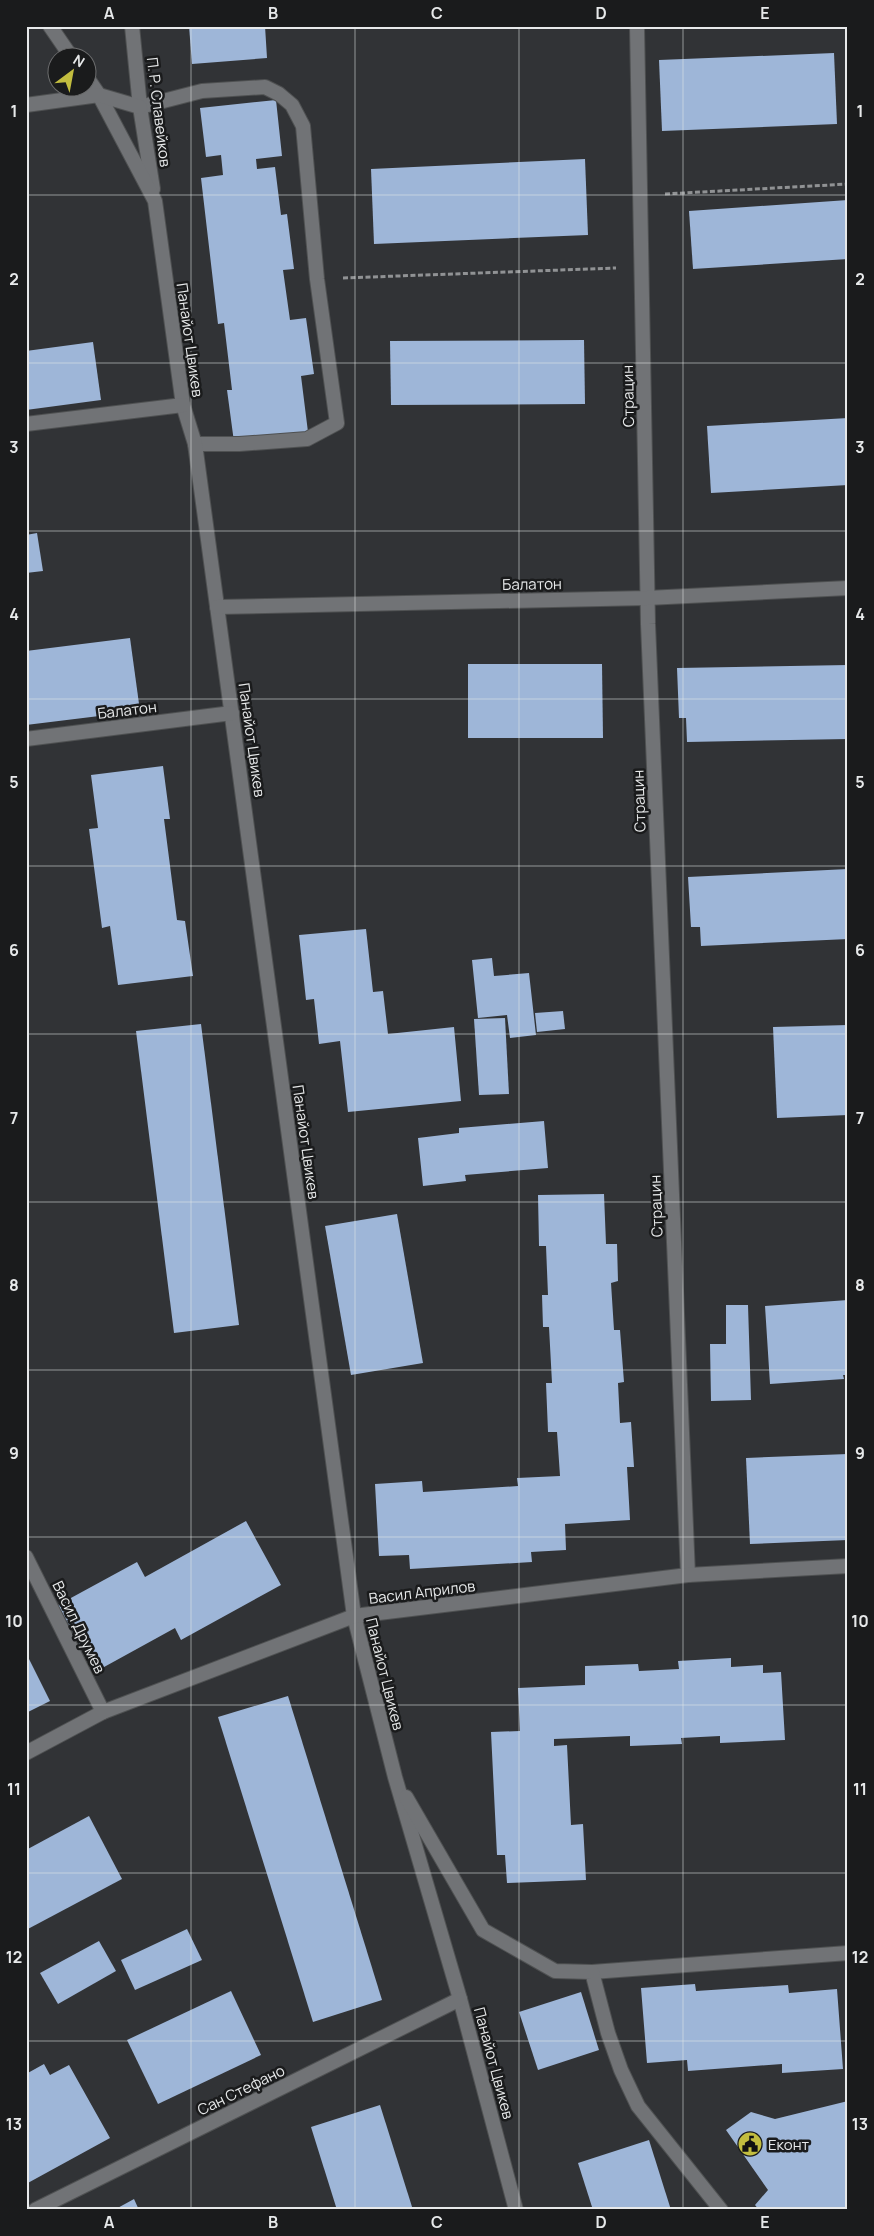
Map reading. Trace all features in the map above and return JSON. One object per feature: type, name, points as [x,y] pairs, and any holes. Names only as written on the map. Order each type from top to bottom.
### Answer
[{"type":"street","points":[[50,26],[65,48]]},
{"type":"street","name":"П. Р. Славейков","points":[[132,26],[140,106],[155,201]]},
{"type":"street","name":"Страцин","points":[[637,26],[647,598],[688,1575]]},
{"type":"street","points":[[98,95],[140,106],[202,91],[265,87],[279,94],[292,105],[302,126],[317,279],[336,423],[307,439],[239,444],[195,444]]},
{"type":"street","name":"Панайот Цвикев","points":[[98,95],[155,201],[183,405],[195,444],[354,1616],[395,1777],[460,1999],[516,2210]]},
{"type":"street","points":[[26,105],[76,98]]},
{"type":"street","points":[[26,424],[183,405]]},
{"type":"street","name":"Балатон","points":[[217,607],[647,598],[848,588]]},
{"type":"street","name":"Балатон","points":[[26,739],[232,713]]},
{"type":"street","name":"Васил Друмев","points":[[26,1557],[103,1712]]},
{"type":"street","name":"Васил Априлов","points":[[26,1753],[103,1712],[354,1616],[688,1575],[848,1566]]},
{"type":"street","points":[[395,1777],[483,1930],[554,1971],[592,1972],[848,1953]]},
{"type":"street","points":[[592,1972],[608,2034],[621,2070],[638,2106],[721,2210]]},
{"type":"street","name":"Сан Стефано","points":[[35,2210],[460,1999]]},
{"type":"path","points":[[640,196],[848,184]]},
{"type":"path","points":[[317,279],[642,267]]},
{"type":"building","points":[[189,26],[265,26],[267,58],[192,64]]},
{"type":"building","points":[[834,53],[837,124],[662,131],[659,60]]},
{"type":"building","points":[[276,100],[282,156],[256,159],[257,169],[275,167],[281,215],[287,214],[294,269],[283,270],[290,320],[306,318],[314,374],[301,376],[308,432],[234,442],[227,390],[232,390],[224,323],[218,324],[201,178],[223,175],[221,155],[206,157],[200,108]]},
{"type":"building","points":[[585,159],[588,235],[374,244],[371,169]]},
{"type":"building","points":[[848,200],[848,259],[693,269],[689,211]]},
{"type":"building","points":[[584,340],[585,404],[391,405],[390,341]]},
{"type":"building","points":[[93,342],[101,400],[26,410],[26,351]]},
{"type":"building","points":[[848,418],[848,485],[711,493],[707,426]]},
{"type":"building","points":[[37,533],[43,571],[26,573],[26,535]]},
{"type":"building","points":[[130,638],[140,711],[26,725],[26,651]]},
{"type":"building","points":[[468,664],[602,664],[603,738],[468,738]]},
{"type":"building","points":[[848,665],[848,739],[687,742],[686,718],[679,718],[677,668]]},
{"type":"building","points":[[163,766],[170,819],[164,819],[177,920],[185,921],[193,976],[118,985],[110,926],[102,928],[89,829],[98,828],[91,775]]},
{"type":"building","points":[[848,869],[848,939],[701,946],[700,927],[691,927],[688,877]]},
{"type":"building","points":[[366,929],[373,992],[383,991],[388,1034],[454,1027],[461,1101],[348,1112],[340,1041],[319,1044],[314,999],[306,1000],[299,935]]},
{"type":"building","points":[[492,958],[494,976],[529,973],[536,1035],[510,1038],[507,1015],[478,1018],[472,960]]},
{"type":"building","points":[[563,1011],[565,1029],[537,1032],[535,1013]]},
{"type":"building","points":[[505,1018],[509,1094],[479,1095],[474,1019]]},
{"type":"building","points":[[201,1024],[239,1325],[174,1333],[136,1031]]},
{"type":"building","points":[[848,1025],[848,1115],[777,1118],[773,1027]]},
{"type":"building","points":[[544,1121],[548,1168],[465,1175],[466,1181],[423,1186],[418,1138],[459,1133],[459,1128]]},
{"type":"building","points":[[604,1194],[606,1244],[617,1244],[618,1281],[611,1283],[614,1330],[620,1330],[624,1382],[618,1383],[620,1423],[631,1422],[634,1467],[627,1467],[630,1520],[565,1524],[566,1550],[531,1552],[532,1562],[410,1569],[409,1555],[379,1556],[375,1484],[422,1481],[423,1492],[518,1486],[517,1478],[560,1476],[557,1432],[548,1432],[546,1383],[552,1383],[549,1327],[543,1327],[542,1295],[548,1295],[546,1246],[539,1246],[538,1195]]},
{"type":"building","points":[[397,1214],[423,1363],[351,1375],[325,1226]]},
{"type":"building","points":[[848,1300],[848,1375],[843,1375],[844,1379],[770,1384],[765,1306]]},
{"type":"building","points":[[726,1305],[748,1305],[751,1400],[711,1401],[710,1344],[726,1344]]},
{"type":"building","points":[[848,1454],[848,1540],[750,1544],[746,1458]]},
{"type":"building","points":[[246,1521],[281,1585],[181,1640],[175,1628],[95,1672],[58,1605],[137,1562],[145,1577]]},
{"type":"building","points":[[26,1653],[50,1701],[26,1713]]},
{"type":"building","points":[[731,1658],[731,1667],[763,1665],[763,1673],[781,1672],[785,1740],[720,1743],[720,1736],[681,1738],[682,1744],[630,1746],[630,1736],[554,1739],[554,1746],[567,1745],[571,1825],[583,1824],[586,1880],[507,1883],[505,1855],[497,1855],[491,1732],[520,1731],[518,1688],[585,1685],[585,1666],[638,1664],[639,1671],[679,1669],[678,1661]]},
{"type":"building","points":[[288,1696],[382,2000],[313,2022],[218,1717]]},
{"type":"building","points":[[89,1816],[122,1879],[26,1930],[26,1850]]},
{"type":"building","points":[[187,1929],[202,1960],[135,1990],[121,1960]]},
{"type":"building","points":[[99,1941],[116,1971],[58,2004],[40,1973]]},
{"type":"building","points":[[695,1984],[696,1991],[788,1985],[789,1993],[837,1989],[843,2069],[782,2073],[782,2064],[688,2071],[687,2060],[647,2063],[641,1988]]},
{"type":"building","points":[[231,1991],[261,2055],[158,2104],[127,2040]]},
{"type":"building","points":[[581,1992],[599,2050],[538,2070],[519,2012]]},
{"type":"building","points":[[44,2064],[50,2075],[69,2065],[110,2138],[26,2184],[26,2074]]},
{"type":"building","points":[[848,2101],[848,2210],[759,2210],[755,2205],[768,2190],[726,2130],[751,2112],[775,2119]]},
{"type":"building","points":[[380,2105],[413,2210],[337,2210],[311,2127]]},
{"type":"building","points":[[649,2140],[671,2210],[593,2210],[578,2163]]},
{"type":"building","points":[[134,2199],[139,2210],[114,2210]]},
{"type":"place","name":"Еконт","points":[[750,2144]]}]
